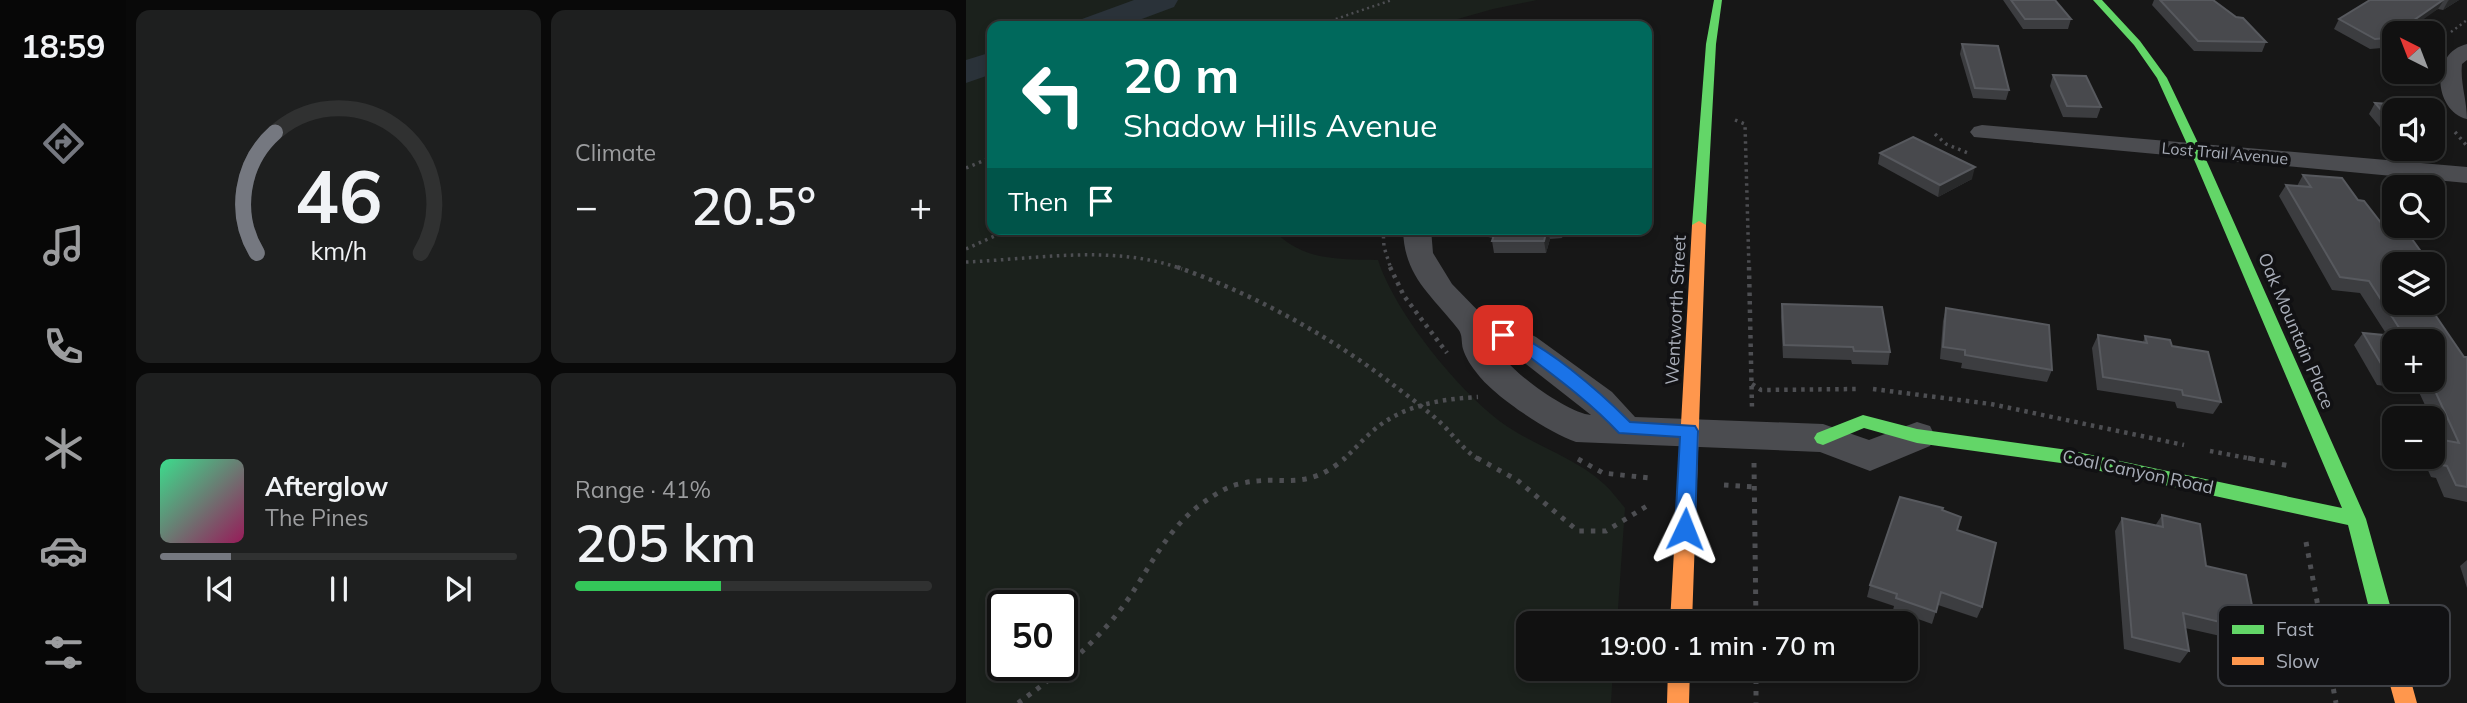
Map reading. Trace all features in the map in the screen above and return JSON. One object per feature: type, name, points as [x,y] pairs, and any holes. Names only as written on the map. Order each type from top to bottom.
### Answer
[{"type":"street","name":"Wentworth Street","points":[[1682,611],[1711,44],[1718,0]]},
{"type":"street","name":"Oak Mountain Place","points":[[2097,0],[2137,43],[2162,78],[2196,150],[2356,519],[2379,605]]},
{"type":"street","points":[[2467,50],[2452,62],[2449,79],[2456,100],[2467,112]]},
{"type":"street","name":"Lost Trail Avenue","points":[[1982,132],[2467,175]]},
{"type":"street","points":[[1417,235],[1418,253],[1434,281],[1477,329],[1503,335],[1524,345],[1599,401],[1625,429]]},
{"type":"street","name":"Coal Canyon Road","points":[[1477,329],[1479,348],[1501,391],[1530,400],[1576,428],[1823,438],[1870,456],[1917,436],[2068,457],[2356,519]]},
{"type":"street","points":[[1501,391],[1520,368],[1533,362],[1547,363]]},
{"type":"street","points":[[1678,703],[1679,681]]},
{"type":"street","name":"Oak Mountain Place","points":[[2401,686],[2406,703]]},
{"type":"path","points":[[1330,21],[1392,0]]},
{"type":"path","points":[[1708,110],[1745,124],[1752,436],[1756,487],[1756,611]]},
{"type":"path","points":[[966,168],[987,159]]},
{"type":"path","points":[[966,249],[999,235]]},
{"type":"path","points":[[966,262],[1093,256],[1160,262],[1208,279],[1284,314],[1339,345],[1419,404],[1468,452],[1506,472],[1578,531],[1606,531],[1687,482]]},
{"type":"path","points":[[1018,703],[1069,664],[1102,632],[1124,604],[1168,535],[1194,509],[1219,493],[1241,484],[1305,482],[1328,471],[1397,414],[1419,404],[1501,391]]},
{"type":"path","points":[[2287,455],[2317,605]]},
{"type":"path","points":[[1756,681],[1756,703]]},
{"type":"shaded area","points":[[966,0],[1537,0],[1451,21],[987,21],[987,235],[1279,235],[1308,253],[1334,258],[1378,260],[1414,328],[1470,395],[1508,427],[1593,475],[1625,508],[1618,611],[1516,611],[1516,681],[1612,681],[1611,703],[966,703]]},
{"type":"building","points":[[2011,0],[2055,0],[2071,19],[2025,19]]},
{"type":"building","points":[[2160,0],[2213,0],[2236,17],[2243,18],[2266,42],[2198,41]]},
{"type":"building","points":[[2370,0],[2443,0],[2413,21],[2382,21],[2382,38],[2375,39],[2339,19]]},
{"type":"building","points":[[1962,44],[1998,46],[2009,90],[1975,88]]},
{"type":"building","points":[[2053,75],[2086,76],[2101,107],[2067,106]]},
{"type":"building","points":[[1913,137],[1975,167],[1940,185],[1880,153]]},
{"type":"building","points":[[2303,175],[2342,178],[2358,200],[2364,201],[2382,224],[2382,238],[2411,238],[2421,252],[2382,252],[2382,301],[2369,281],[2340,277],[2286,185],[2311,187]]},
{"type":"building","points":[[1494,235],[1546,235],[1544,241],[1492,241]]},
{"type":"building","points":[[1782,304],[1882,307],[1890,352],[1854,351],[1853,347],[1784,345]]},
{"type":"building","points":[[1946,308],[2049,325],[2052,370],[1965,355],[1965,350],[1943,347]]},
{"type":"building","points":[[2391,315],[2435,315],[2445,329],[2400,329]]},
{"type":"building","points":[[2445,329],[2464,357],[2467,357],[2467,487],[2456,485],[2445,466],[2445,440],[2459,443],[2445,413],[2445,406],[2442,406],[2436,392],[2445,392]]},
{"type":"building","points":[[2363,333],[2382,335],[2382,365]]},
{"type":"building","points":[[2098,335],[2147,343],[2145,336],[2170,340],[2172,346],[2208,352],[2221,402],[2183,395],[2182,390],[2103,377]]},
{"type":"building","points":[[1900,497],[1943,508],[1942,510],[1961,517],[1957,530],[1996,543],[1982,607],[1941,592],[1936,612],[1896,598],[1897,594],[1870,585]]},
{"type":"building","points":[[2162,515],[2200,524],[2206,566],[2246,575],[2252,605],[2218,605],[2218,622],[2183,613],[2189,651],[2132,637],[2122,518],[2163,527]]},
{"type":"waterway","points":[[1107,21],[1163,0]]},
{"type":"waterway","points":[[966,72],[987,64]]},
{"type":"traffic: fast","points":[[1699,225],[1711,44],[1718,0]]},
{"type":"traffic: fast","points":[[2097,0],[2137,43],[2162,78],[2356,519],[2379,605]]},
{"type":"traffic: fast","points":[[1823,438],[1863,421],[1917,436],[2068,457],[2356,519]]},
{"type":"traffic: slow","points":[[1682,611],[1699,225]]},
{"type":"traffic: slow","points":[[1678,703],[1679,681]]},
{"type":"traffic: slow","points":[[2401,686],[2406,703]]},
{"type":"route","points":[[1503,335],[1524,345],[1599,401],[1625,429],[1689,431],[1685,529]]}]
